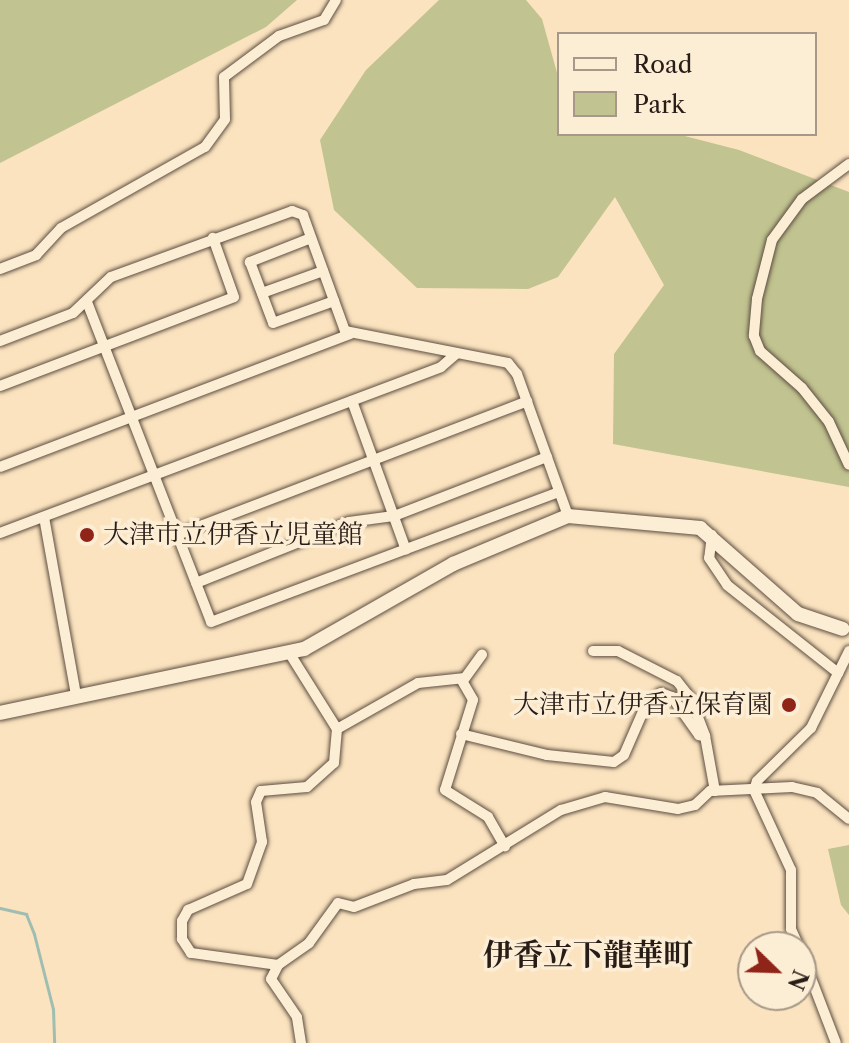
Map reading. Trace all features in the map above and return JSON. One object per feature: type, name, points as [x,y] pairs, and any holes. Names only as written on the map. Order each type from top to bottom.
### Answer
[{"type":"street","points":[[0,269],[36,255],[61,228],[205,147],[225,119],[224,77],[279,36],[324,20],[336,0]]},
{"type":"street","points":[[849,164],[802,199],[772,240],[757,299],[754,336],[760,351],[802,388],[829,422],[849,465]]},
{"type":"street","points":[[0,341],[73,313],[111,277],[292,211],[303,215],[334,301],[351,334]]},
{"type":"street","points":[[0,386],[234,297],[213,238]]},
{"type":"street","points":[[311,238],[250,262],[273,323],[334,301]]},
{"type":"street","points":[[262,293],[323,271]]},
{"type":"street","points":[[87,302],[211,622],[559,492]]},
{"type":"street","points":[[0,467],[351,334],[508,363],[527,401],[568,516]]},
{"type":"street","points":[[0,533],[441,367],[456,354]]},
{"type":"street","points":[[352,401],[406,550]]},
{"type":"street","points":[[177,535],[527,401]]},
{"type":"street","points":[[196,583],[349,522],[394,516],[547,457]]},
{"type":"street","points":[[0,713],[76,695],[290,654],[453,564],[568,516],[686,523],[712,535],[798,614],[843,629]]},
{"type":"street","points":[[44,517],[76,695]]},
{"type":"street","points":[[712,535],[709,558],[720,578],[838,673]]},
{"type":"street","points":[[593,651],[618,651],[677,681],[691,699],[705,736],[715,791]]},
{"type":"street","points":[[792,931],[791,870],[754,790],[757,781],[811,728],[849,651]]},
{"type":"street","points":[[278,965],[242,964],[191,953],[182,939],[182,921],[188,910],[247,884],[262,842],[256,802],[261,791],[307,787],[324,777],[334,763],[337,729],[290,654]]},
{"type":"street","points":[[337,729],[418,683],[461,679],[482,655]]},
{"type":"street","points":[[461,679],[473,700],[445,790],[488,817],[505,846]]},
{"type":"street","points":[[461,734],[547,755],[614,762],[624,755],[645,707],[661,693],[672,697],[699,735],[705,736]]},
{"type":"street","points":[[301,1043],[297,1017],[271,979],[278,965],[309,943],[338,903],[354,907],[414,884],[447,880],[561,810],[605,797],[678,809],[715,791],[810,790],[849,819]]},
{"type":"street","points":[[817,994],[836,1043]]},
{"type":"green space","points":[[0,0],[297,0],[266,27],[0,163]]},
{"type":"green space","points":[[439,0],[526,0],[542,19],[557,73],[557,136],[685,136],[739,150],[849,192],[849,487],[613,444],[614,354],[664,285],[615,197],[558,277],[528,289],[417,288],[334,210],[320,140],[366,70]]},
{"type":"green space","points":[[849,845],[849,915],[841,905],[828,849]]},
{"type":"waterway","points":[[0,908],[26,914],[53,1009],[54,1043]]},
{"type":"place","name":"大津市立伊香立児童館","points":[[87,535]]},
{"type":"place","name":"大津市立伊香立保育園","points":[[789,705]]},
{"type":"district","name":"伊香立下龍華町","points":[[588,955]]}]
